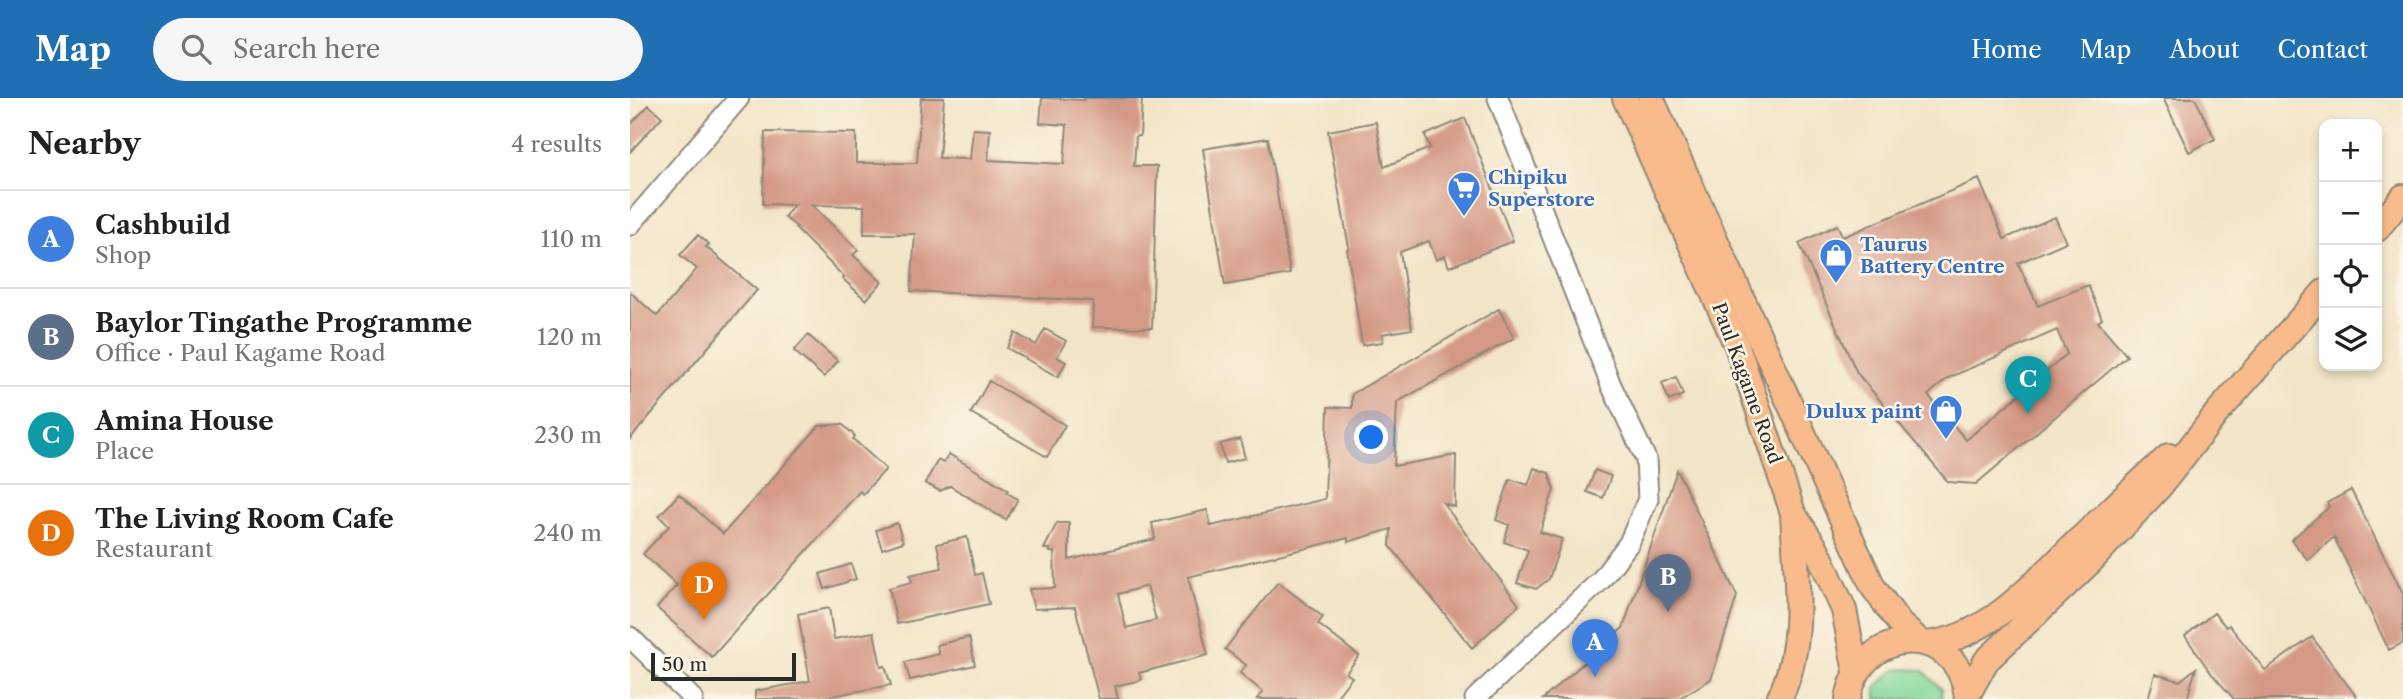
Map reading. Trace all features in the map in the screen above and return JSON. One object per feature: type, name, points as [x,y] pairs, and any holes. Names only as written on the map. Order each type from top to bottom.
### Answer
[{"type":"main road","name":"Paul Kagame Road","points":[[1625,98],[1737,346],[1793,513],[1817,550],[1844,610],[1849,688]]},
{"type":"main road","points":[[1651,98],[1873,587],[1899,624],[1955,664],[1961,674],[1967,698]]},
{"type":"main road","points":[[2382,223],[2403,197]]},
{"type":"main road","points":[[1967,698],[1986,661],[2091,561],[2161,485],[2217,413],[2319,298]]},
{"type":"main road","points":[[1849,688],[1875,652],[1890,644],[1943,643],[1976,629],[2017,600],[2140,481],[2217,413]]},
{"type":"main road","points":[[1779,699],[1796,648],[1797,581],[1793,513]]},
{"type":"street","points":[[630,225],[739,98]]},
{"type":"street","points":[[1475,699],[1601,580],[1629,543],[1648,499],[1646,459],[1611,385],[1498,98]]},
{"type":"street","points":[[630,637],[693,699]]},
{"type":"green space","points":[[1896,669],[1923,670],[1942,690],[1941,699],[1876,699],[1876,687]]},
{"type":"building","points":[[921,98],[944,98],[939,158],[970,159],[973,129],[990,130],[988,160],[1064,164],[1067,125],[1040,123],[1042,98],[1142,98],[1140,136],[1136,136],[1134,166],[1157,166],[1152,328],[1092,327],[1093,301],[911,291],[915,234],[864,234],[864,206],[812,205],[858,250],[853,255],[882,282],[866,300],[843,279],[795,228],[797,227],[784,217],[794,205],[763,204],[765,132],[856,133],[856,163],[917,163]]},
{"type":"building","points":[[2163,98],[2195,98],[2215,139],[2189,152]]},
{"type":"building","points":[[649,105],[662,117],[630,152],[630,125]]},
{"type":"building","points":[[1465,118],[1513,241],[1449,267],[1445,256],[1436,260],[1429,241],[1400,252],[1412,329],[1382,334],[1383,342],[1362,345],[1347,249],[1349,248],[1328,131],[1376,122],[1384,167],[1430,148],[1425,135]]},
{"type":"building","points":[[1268,138],[1290,274],[1225,285],[1203,149]]},
{"type":"building","points":[[1979,179],[2004,239],[2055,217],[2066,242],[2018,263],[2038,306],[2088,285],[2102,319],[2098,322],[2127,356],[1976,484],[1948,482],[1857,373],[1799,243],[1837,225],[1843,237]],"holes":[[[2057,330],[2067,354],[1966,440],[1928,395],[1948,378]]]},
{"type":"building","points":[[698,235],[709,244],[706,247],[757,290],[630,439],[630,292],[657,316],[697,269],[680,255]]},
{"type":"building","points":[[1499,309],[1514,338],[1397,402],[1394,466],[1456,455],[1455,507],[1443,503],[1519,605],[1472,648],[1390,546],[1391,529],[1348,542],[1348,538],[1188,577],[1208,655],[1139,673],[1141,680],[1115,686],[1118,699],[1099,699],[1075,607],[1034,609],[1029,589],[1055,588],[1054,552],[1044,549],[1057,523],[1069,523],[1069,560],[1155,539],[1152,523],[1207,510],[1211,526],[1325,499],[1328,407],[1352,408],[1352,394]],"holes":[[[1147,586],[1156,620],[1126,628],[1118,594]]]},
{"type":"building","points":[[1045,329],[1066,341],[1057,357],[1066,362],[1058,377],[1007,348],[1015,333],[1036,345]]},
{"type":"building","points":[[808,335],[838,361],[824,377],[794,351]]},
{"type":"building","points":[[1676,377],[1683,395],[1669,401],[1662,383]]},
{"type":"building","points":[[989,381],[1065,425],[1047,457],[971,413]]},
{"type":"building","points":[[842,424],[855,436],[853,439],[886,469],[863,494],[860,491],[712,657],[657,608],[677,585],[643,554],[669,526],[659,516],[679,494],[723,534],[819,426]]},
{"type":"building","points":[[1240,439],[1245,458],[1225,463],[1220,444]]},
{"type":"building","points":[[949,454],[1018,499],[1006,520],[950,486],[940,491],[925,483],[938,460],[943,463]]},
{"type":"building","points":[[1534,468],[1549,473],[1554,489],[1540,532],[1562,539],[1549,579],[1536,589],[1517,583],[1528,550],[1504,542],[1509,525],[1496,520],[1510,479],[1528,485]]},
{"type":"building","points":[[1595,470],[1611,476],[1603,498],[1587,492]]},
{"type":"building","points":[[1677,470],[1737,596],[1711,679],[1678,699],[1543,699],[1623,628]]},
{"type":"building","points":[[2351,490],[2403,594],[2403,643],[2389,650],[2334,537],[2308,560],[2291,540],[2329,507],[2327,503]]},
{"type":"building","points":[[897,523],[903,542],[882,549],[876,530]]},
{"type":"building","points":[[967,537],[975,575],[982,573],[989,604],[897,624],[889,588],[912,582],[910,575],[942,568],[937,544]]},
{"type":"building","points":[[851,564],[856,579],[825,589],[820,574]]},
{"type":"building","points":[[1278,582],[1323,617],[1318,624],[1359,656],[1346,673],[1352,677],[1335,699],[1257,699],[1263,692],[1240,673],[1246,665],[1225,649]]},
{"type":"building","points":[[829,608],[834,639],[874,632],[881,667],[885,666],[891,685],[815,699],[755,699],[755,691],[810,681],[798,614]]},
{"type":"building","points":[[2214,613],[2226,627],[2229,625],[2265,670],[2312,637],[2358,699],[2234,699],[2211,673],[2185,636]]},
{"type":"building","points":[[969,637],[975,665],[910,680],[905,662],[939,654],[937,645]]},
{"type":"building","points":[[2196,668],[2187,699],[2148,699],[2155,674],[2180,681]]},
{"type":"place","name":"Chipiku Superstore","points":[[1464,218]]},
{"type":"place","name":"Taurus Battery Centre","points":[[1836,285]]},
{"type":"place","name":"Amina House","points":[[2028,414]]},
{"type":"place","name":"Dulux paint","points":[[1946,441]]},
{"type":"place","name":"Baylor Tingathe Programme","points":[[1668,612]]},
{"type":"place","name":"The Living Room Cafe","points":[[704,620]]},
{"type":"place","name":"Cashbuild","points":[[1595,677]]}]
